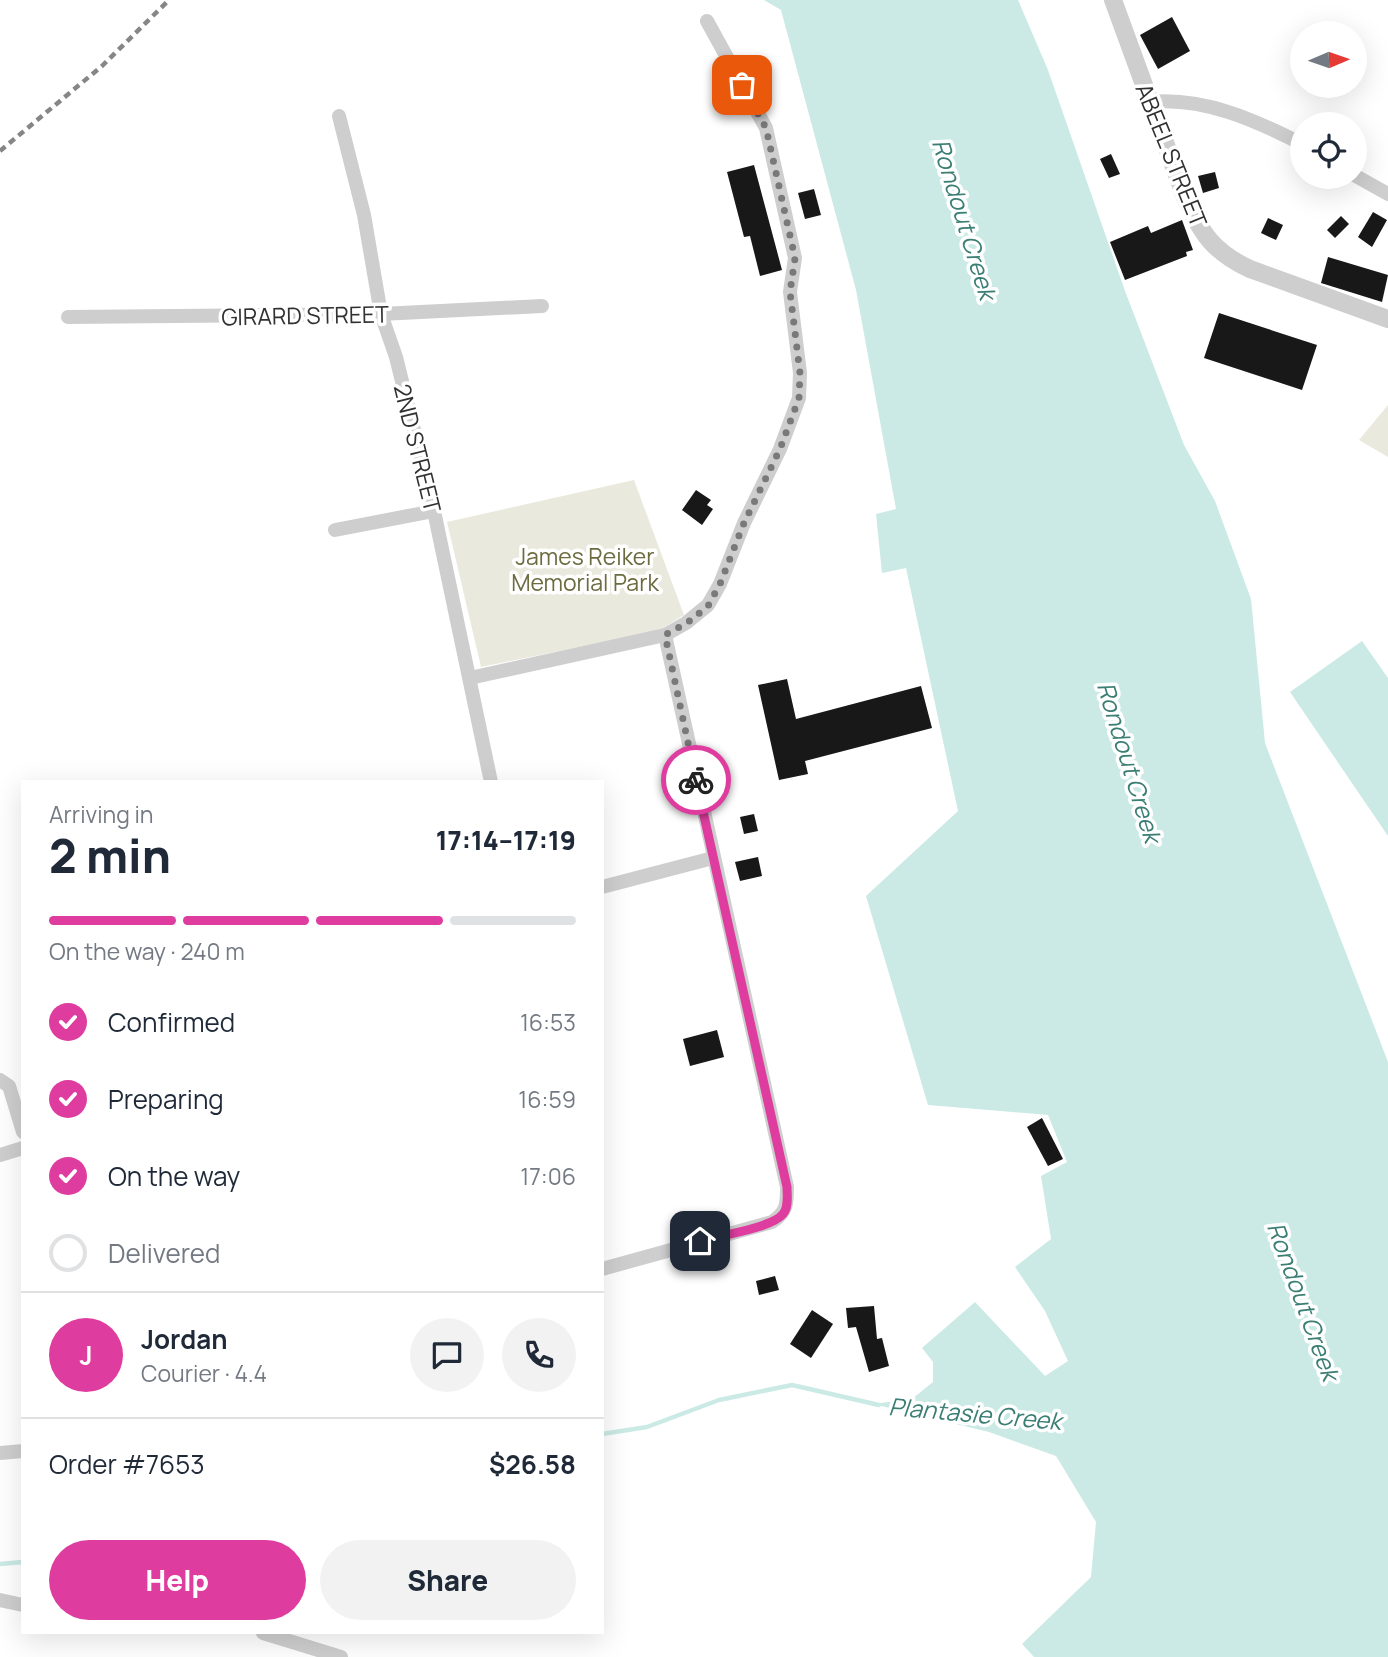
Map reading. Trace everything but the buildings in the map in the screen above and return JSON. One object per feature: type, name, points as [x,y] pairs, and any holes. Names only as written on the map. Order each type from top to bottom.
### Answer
[{"type":"street","name":"ABEEL STREET","points":[[1113,0],[1185,197],[1199,228],[1210,244],[1250,270],[1388,320]]},
{"type":"street","points":[[470,678],[665,635],[687,623],[708,606],[780,449],[799,398],[800,373],[790,292],[795,258],[766,128],[706,21]]},
{"type":"street","points":[[1150,102],[1170,100],[1228,111],[1264,124],[1290,138]]},
{"type":"street","name":"2ND STREET","points":[[339,116],[364,215],[381,314],[396,357],[434,511],[492,780]]},
{"type":"street","points":[[1367,182],[1388,194]]},
{"type":"street","name":"GIRARD STREET","points":[[68,317],[381,314],[542,306]]},
{"type":"street","points":[[335,530],[434,511]]},
{"type":"street","points":[[604,1266],[772,1222],[783,1215],[787,1208],[787,1187],[665,635]]},
{"type":"street","points":[[604,886],[713,858]]},
{"type":"street","points":[[0,1080],[9,1086],[21,1125]]},
{"type":"street","points":[[0,1155],[21,1149]]},
{"type":"street","points":[[0,1453],[21,1451]]},
{"type":"street","points":[[0,1600],[21,1605]]},
{"type":"street","points":[[266,1634],[341,1657]]},
{"type":"green space","points":[[1388,405],[1388,457],[1359,440]]},
{"type":"green space","name":"James Reiker Memorial Park","points":[[634,480],[684,615],[658,631],[481,667],[447,522]]},
{"type":"water","name":"Rondout Creek","points":[[764,0],[1018,0],[1048,70],[1125,291],[1184,445],[1215,501],[1251,599],[1265,743],[1388,1062],[1388,1657],[1034,1657],[1022,1644],[1091,1577],[1096,1522],[1056,1456],[989,1432],[873,1404],[912,1399],[933,1382],[933,1362],[922,1348],[975,1302],[1045,1376],[1068,1361],[1045,1311],[1015,1267],[1051,1239],[1041,1176],[1067,1162],[1048,1115],[928,1105],[866,896],[958,811],[906,568],[882,573],[876,514],[896,509],[856,290],[781,10]]},
{"type":"water","points":[[1362,641],[1388,678],[1388,836],[1290,692]]},
{"type":"waterway","name":"Plantasie Creek","points":[[604,1434],[647,1427],[719,1400],[792,1385],[879,1405]]},
{"type":"waterway","name":"Plantasie Creek","points":[[0,1564],[21,1562]]},
{"type":"railway","points":[[0,151],[102,66],[169,0]]},
{"type":"way so far","points":[[696,780],[665,635],[687,623],[708,606],[780,449],[799,398],[800,373],[790,292],[795,258],[766,128],[742,85]]},
{"type":"route","points":[[696,780],[787,1187],[787,1208],[783,1215],[772,1222],[700,1241]]}]
